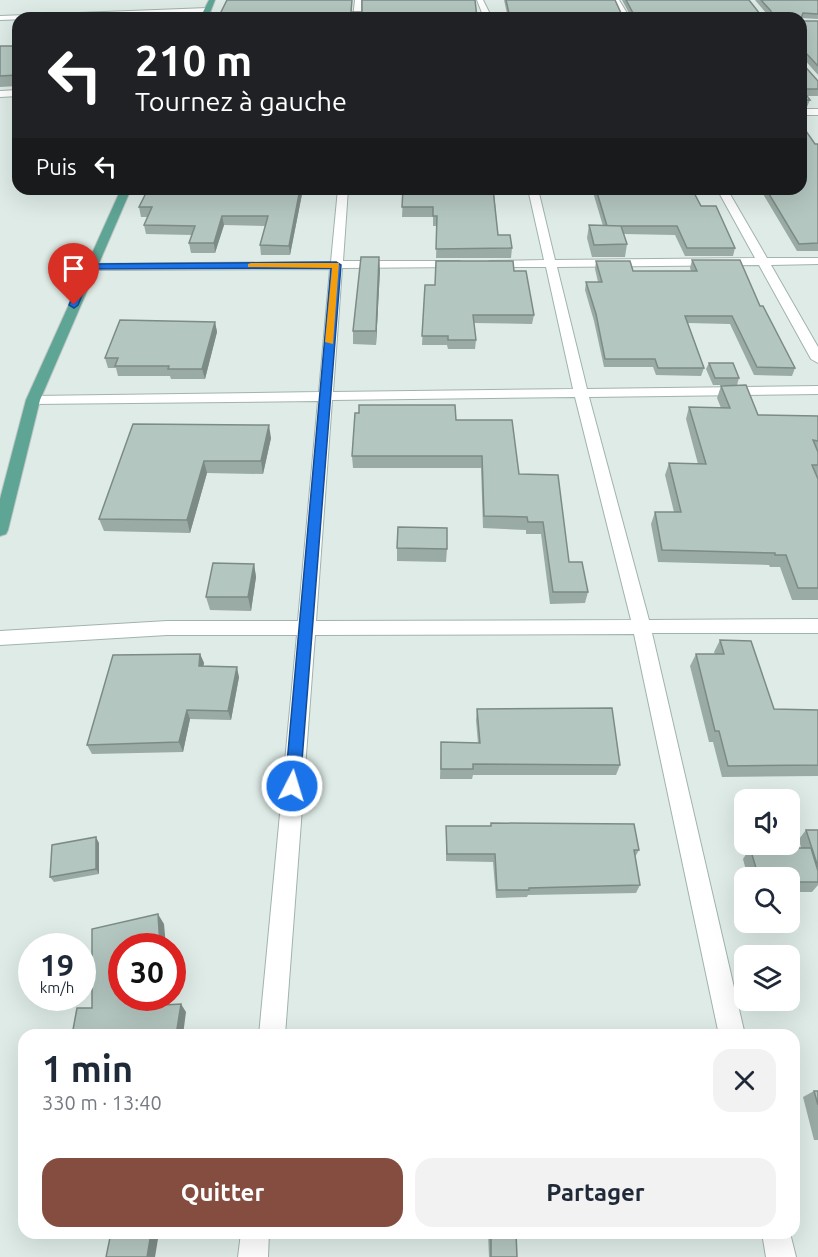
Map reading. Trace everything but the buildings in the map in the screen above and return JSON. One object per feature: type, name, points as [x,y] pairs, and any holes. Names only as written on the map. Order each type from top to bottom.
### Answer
[{"type":"main road","points":[[0,530],[33,400],[123,195]]},
{"type":"street","points":[[273,1029],[342,195]]},
{"type":"street","points":[[534,195],[581,393],[642,627],[731,1029]]},
{"type":"street","points":[[725,195],[818,359]]},
{"type":"street","points":[[90,267],[818,261]]},
{"type":"street","points":[[33,400],[818,390]]},
{"type":"street","points":[[0,638],[167,628],[818,626]]},
{"type":"street","points":[[253,1257],[254,1239]]},
{"type":"street","points":[[777,1239],[781,1257]]},
{"type":"slow traffic","points":[[251,266],[336,265],[330,342]]},
{"type":"route","points":[[74,305],[90,267],[336,265],[292,786]]}]
